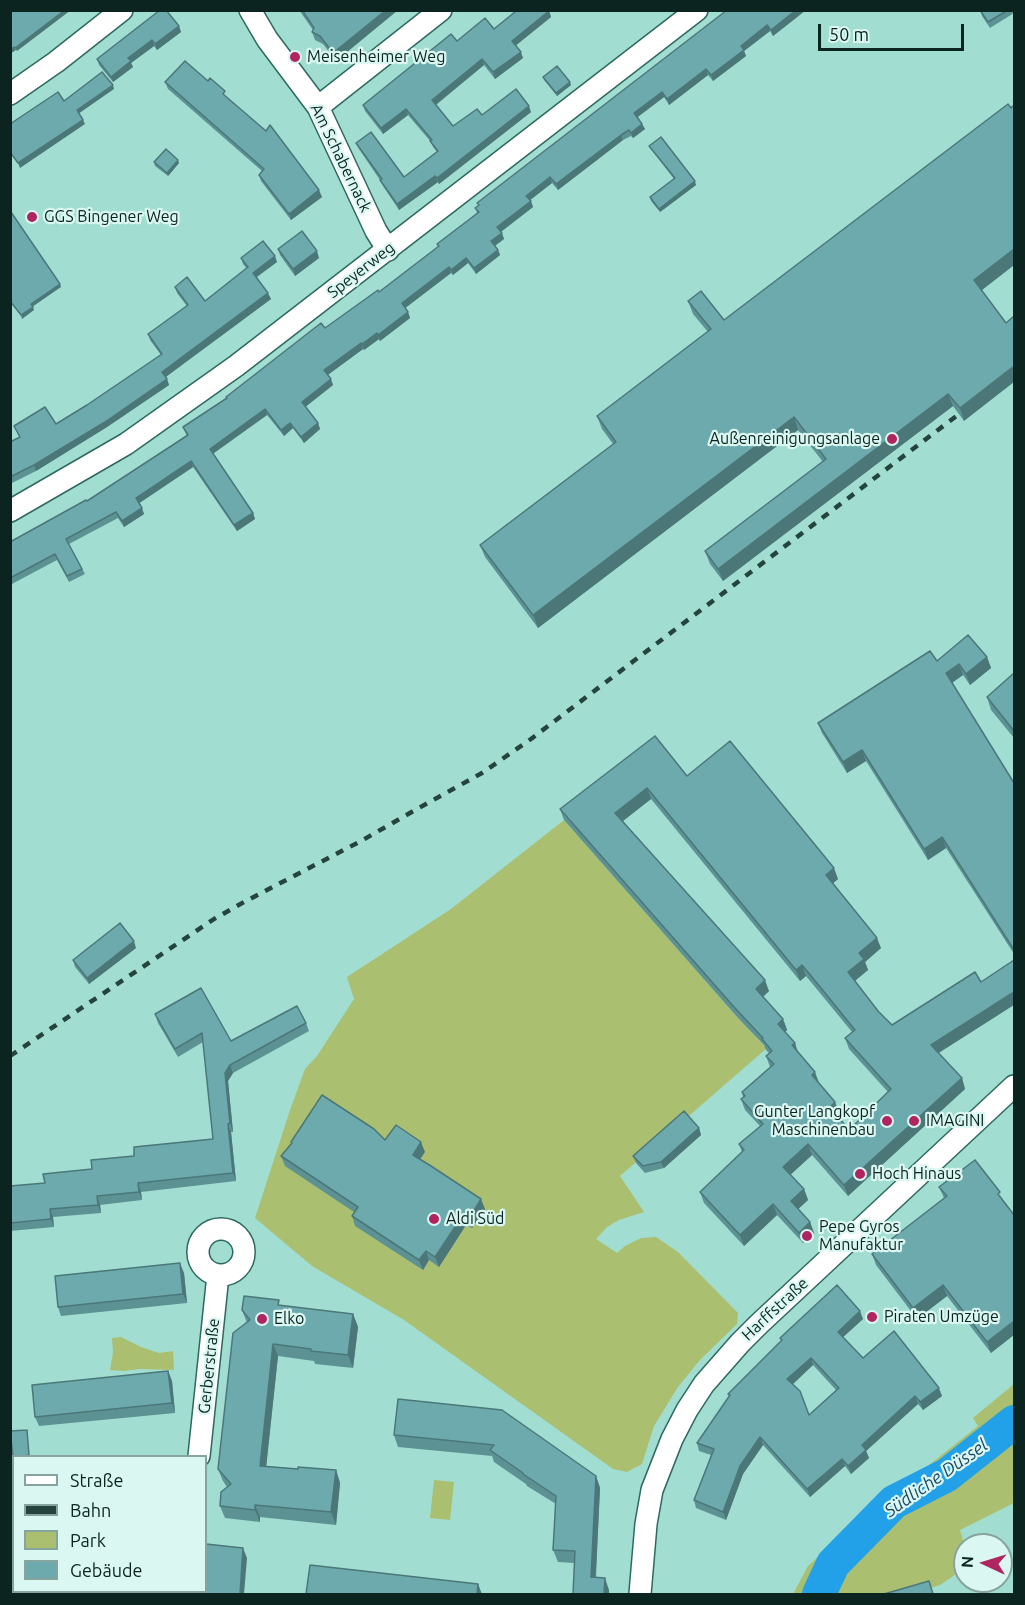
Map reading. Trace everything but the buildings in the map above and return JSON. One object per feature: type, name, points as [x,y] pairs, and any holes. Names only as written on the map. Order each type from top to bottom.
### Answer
[{"type":"street","points":[[10,94],[56,62],[122,10]]},
{"type":"street","name":"Am Schabernack","points":[[250,10],[267,39],[318,107],[376,231],[388,250]]},
{"type":"street","points":[[318,107],[441,10]]},
{"type":"street","name":"Speyerweg","points":[[10,511],[126,444],[236,366],[697,10]]},
{"type":"street","name":"Harffstraße","points":[[640,1594],[645,1524],[652,1490],[672,1439],[704,1384],[753,1330],[1014,1086]]},
{"type":"street","name":"Gerberstraße","points":[[199,1455],[218,1275]]},
{"type":"green space","points":[[564,820],[767,1048],[620,1176],[644,1212],[619,1220],[607,1227],[596,1239],[617,1253],[641,1238],[656,1237],[678,1252],[738,1313],[737,1324],[700,1360],[678,1387],[654,1426],[642,1464],[627,1472],[613,1469],[404,1320],[312,1266],[255,1218],[305,1069],[317,1056],[354,999],[347,977],[451,909]]},
{"type":"green space","points":[[121,1337],[159,1353],[173,1351],[174,1370],[110,1370],[113,1352],[112,1338]]},
{"type":"green space","points":[[1014,1384],[1014,1503],[960,1530],[961,1533],[953,1533],[953,1576],[940,1585],[912,1594],[793,1594],[808,1566],[844,1533],[978,1426],[973,1418]]},
{"type":"green space","points":[[434,1480],[454,1482],[450,1520],[430,1518]]},
{"type":"waterway","name":"Südliche Düssel","points":[[819,1594],[833,1564],[894,1502],[947,1475],[1014,1422]]},
{"type":"railway","points":[[10,1056],[214,919],[361,841],[482,773],[531,739],[959,414]]},
{"type":"place","name":"Meisenheimer Weg","points":[[295,57]]},
{"type":"place","name":"GGS Bingener Weg","points":[[32,217]]},
{"type":"place","name":"Außenreinigungsanlage","points":[[892,439]]},
{"type":"place","name":"Gunter Langkopf Maschinenbau","points":[[887,1121]]},
{"type":"place","name":"IMAGINI","points":[[914,1121]]},
{"type":"place","name":"Hoch Hinaus","points":[[860,1174]]},
{"type":"place","name":"Aldi Süd","points":[[434,1219]]},
{"type":"place","name":"Pepe Gyros Manufaktur","points":[[807,1236]]},
{"type":"place","name":"Piraten Umzüge","points":[[872,1317]]},
{"type":"place","name":"Elko","points":[[262,1319]]}]
